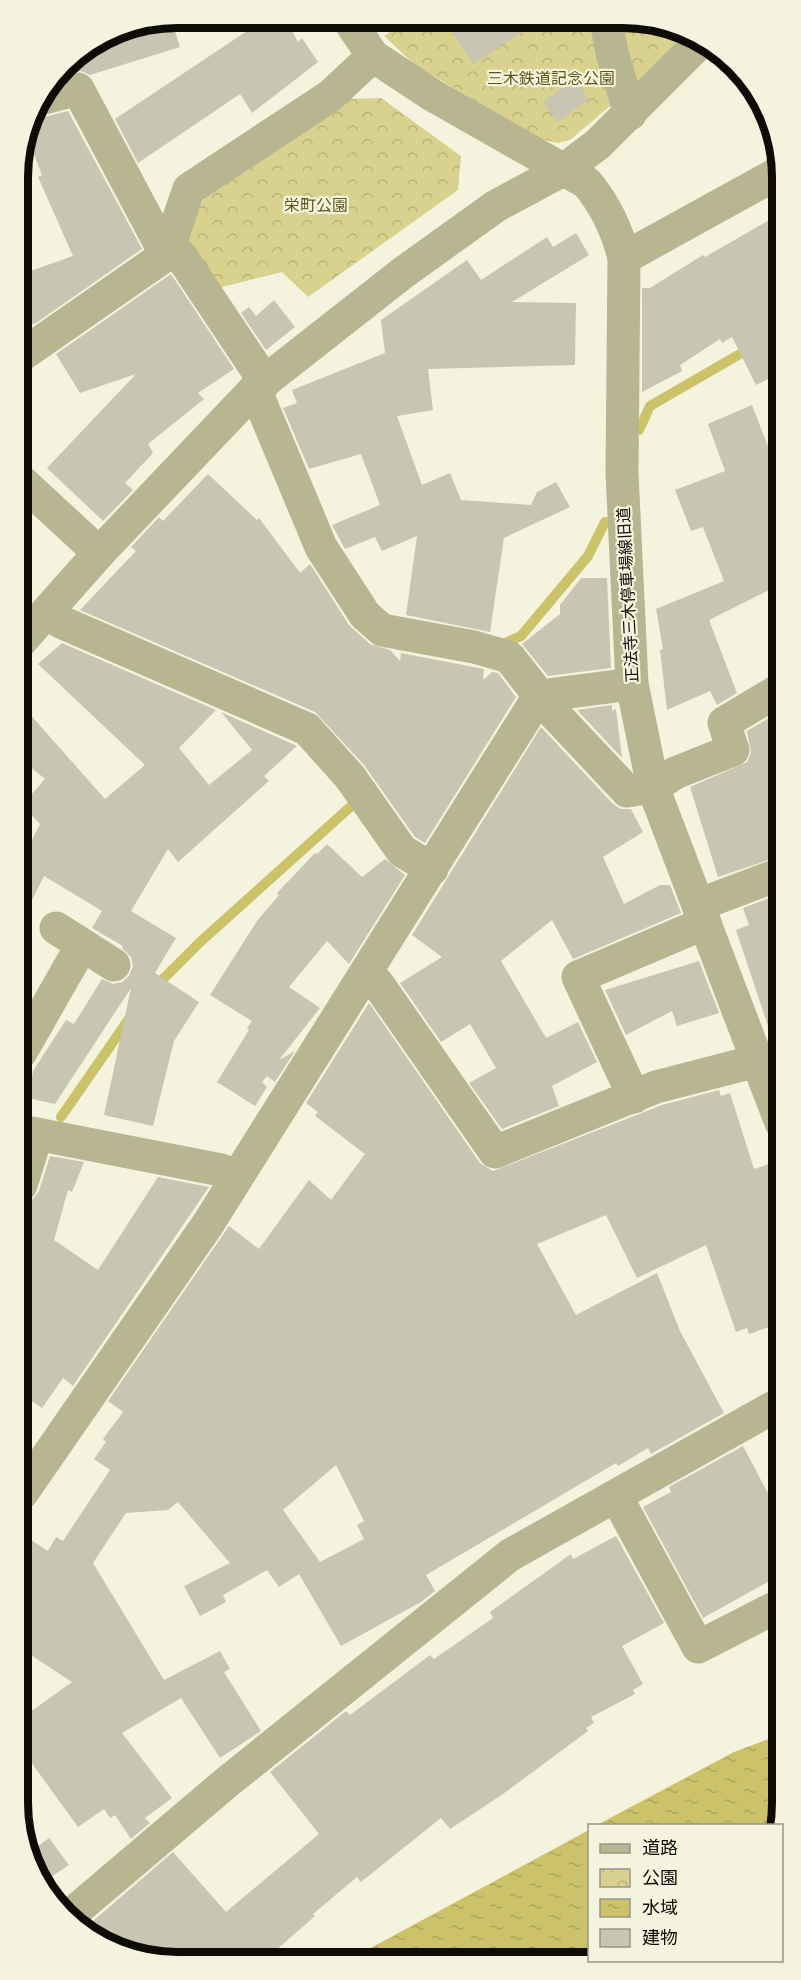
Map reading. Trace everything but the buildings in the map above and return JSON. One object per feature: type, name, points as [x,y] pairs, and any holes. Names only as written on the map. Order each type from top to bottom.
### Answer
[{"type":"street","points":[[607,28],[612,53],[630,114]]},
{"type":"street","points":[[29,350],[167,251],[189,189],[330,96],[373,56],[354,29]]},
{"type":"street","points":[[29,632],[99,553],[260,386],[404,272],[496,206],[565,169],[598,144],[695,47]]},
{"type":"street","name":"正法寺三木停車場線旧道","points":[[373,56],[432,95],[509,141],[565,169],[587,183],[604,204],[620,241],[624,258],[622,473],[632,684],[653,787],[701,914],[769,1059],[772,1075]]},
{"type":"street","points":[[53,96],[78,89],[167,251],[181,256],[260,386],[321,547],[365,615],[382,630],[474,647],[509,657],[539,696],[627,791],[653,787],[675,773],[733,750],[724,723],[772,694]]},
{"type":"street","points":[[624,258],[772,176]]},
{"type":"street","points":[[29,489],[99,553]]},
{"type":"street","points":[[49,610],[61,622],[307,729],[350,777],[402,850],[432,869]]},
{"type":"street","points":[[539,696],[632,684]]},
{"type":"street","points":[[28,1484],[236,1179],[539,696]]},
{"type":"street","points":[[634,1097],[578,977],[772,878]]},
{"type":"street","points":[[28,1034],[69,936],[114,965]]},
{"type":"street","points":[[366,973],[378,984],[495,1152],[656,1088],[769,1059]]},
{"type":"street","points":[[29,1132],[221,1170],[236,1179]]},
{"type":"street","points":[[75,1911],[226,1783],[510,1555],[772,1409]]},
{"type":"street","points":[[616,1496],[698,1647],[772,1609]]},
{"type":"green space","name":"三木鉄道記念公園","points":[[624,28],[653,31],[679,39],[637,83],[570,140],[558,143],[541,139],[416,66],[384,36],[395,29]]},
{"type":"green space","name":"栄町公園","points":[[381,98],[461,156],[458,190],[308,297],[282,272],[218,288],[186,239],[208,190],[351,99]]},
{"type":"water","points":[[772,1738],[771,1824],[599,1824],[734,1752]]},
{"type":"water","points":[[588,1831],[588,1952],[363,1952]]},
{"type":"waterway","points":[[639,430],[650,406],[752,347]]},
{"type":"waterway","points":[[503,644],[521,636],[588,556],[605,522]]},
{"type":"waterway","points":[[154,988],[199,943],[358,800]]},
{"type":"waterway","points":[[61,1117],[131,1016]]}]
